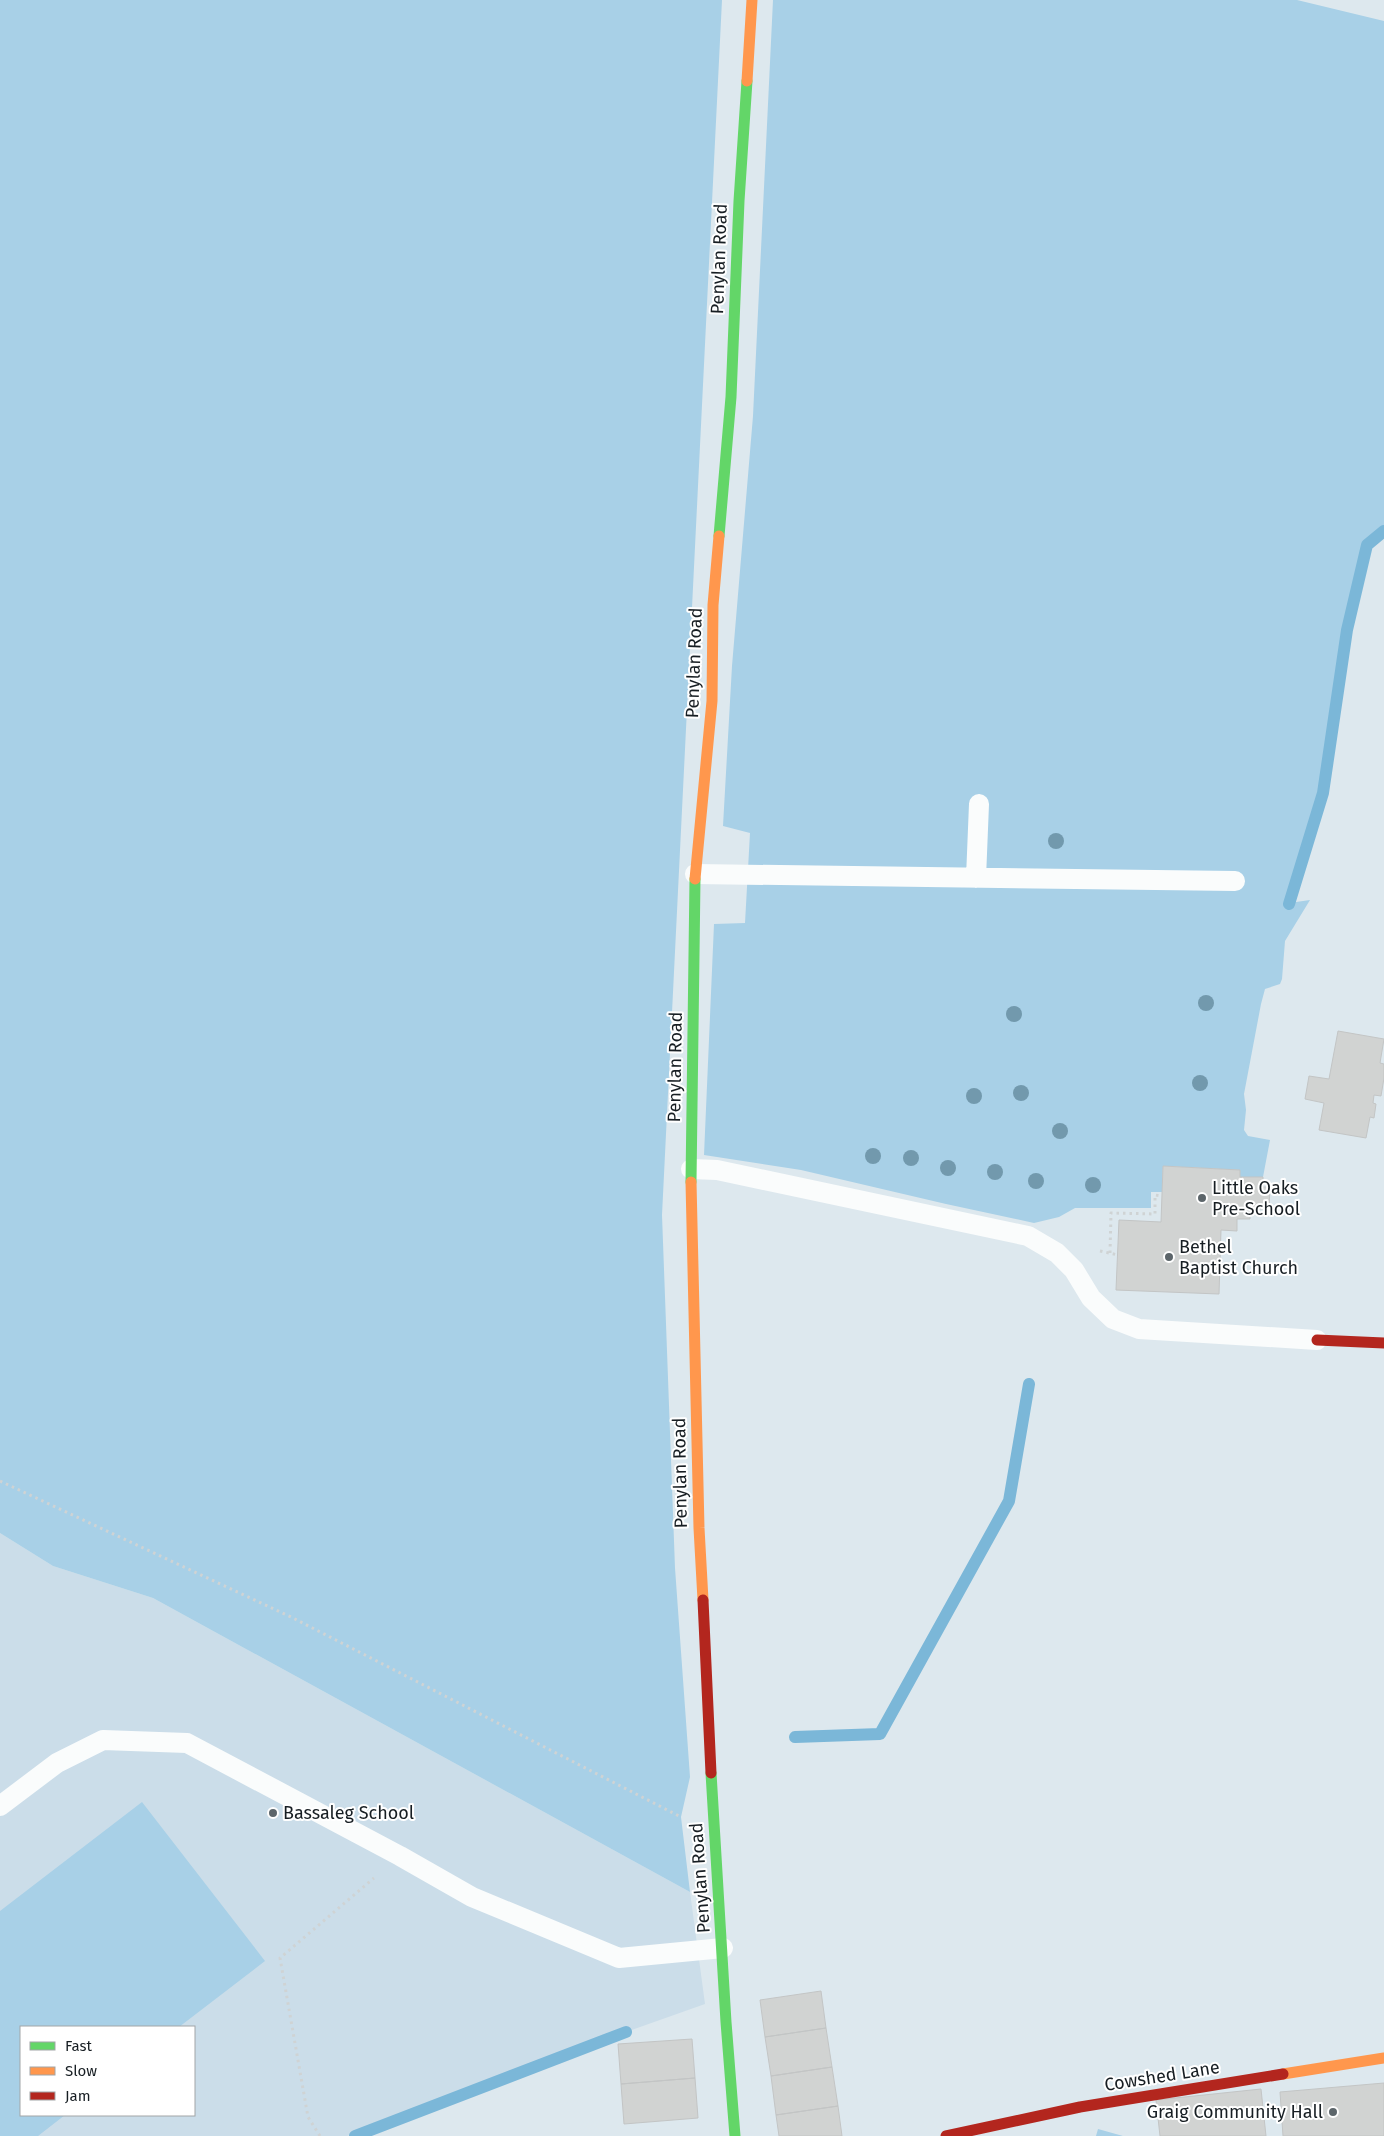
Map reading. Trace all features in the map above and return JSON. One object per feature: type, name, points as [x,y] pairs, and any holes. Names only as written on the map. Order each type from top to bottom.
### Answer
[{"type":"street","name":"Penylan Road","points":[[735,2136],[726,2022],[698,1528],[691,1169],[695,874],[712,700],[712,605],[731,397],[739,201],[752,0]]},
{"type":"street","points":[[1317,1340],[1384,1343]]},
{"type":"street","name":"Cowshed Lane","points":[[946,2136],[1058,2111],[1384,2058]]},
{"type":"lane","points":[[976,878],[979,804]]},
{"type":"lane","points":[[695,874],[1235,881]]},
{"type":"lane","points":[[691,1169],[718,1170],[1028,1236],[1057,1253],[1074,1270],[1091,1298],[1113,1320],[1139,1329],[1317,1340]]},
{"type":"lane","points":[[0,1806],[57,1764],[104,1740],[186,1743],[400,1856],[472,1897],[619,1958],[723,1948]]},
{"type":"path","points":[[1110,1254],[1111,1212],[1155,1214],[1155,1195],[1162,1196]]},
{"type":"path","points":[[0,1481],[291,1617],[715,1836]]},
{"type":"path","points":[[320,2136],[308,2117],[280,1958],[400,1856]]},
{"type":"shaded area","points":[[0,0],[722,0],[662,1215],[675,1568],[690,1777],[681,1817],[690,1892],[153,1598],[53,1566],[0,1533]]},
{"type":"shaded area","points":[[773,0],[1297,0],[1384,21],[1384,531],[1367,545],[1347,630],[1323,793],[1289,903],[1310,900],[1285,941],[1280,984],[1265,989],[1244,1094],[1246,1110],[1244,1130],[1248,1136],[1270,1140],[1263,1177],[1240,1177],[1240,1170],[1163,1166],[1162,1192],[1151,1192],[1151,1208],[1075,1208],[1059,1217],[1034,1223],[801,1170],[704,1155],[714,924],[745,923],[750,833],[723,826],[732,666],[753,416]]},
{"type":"shaded area","name":"Bassaleg School","points":[[0,1533],[53,1566],[153,1598],[690,1892],[705,2004],[347,2136],[0,2136]]},
{"type":"shaded area","points":[[142,1802],[265,1961],[180,2026],[20,2026],[20,2116],[64,2116],[38,2136],[0,2136],[0,1911]]},
{"type":"shaded area","points":[[1098,2129],[1123,2136],[1096,2136]]},
{"type":"building","points":[[1338,1031],[1384,1039],[1380,1063],[1384,1064],[1381,1096],[1374,1095],[1373,1103],[1376,1104],[1374,1118],[1370,1117],[1366,1138],[1319,1130],[1324,1103],[1305,1099],[1309,1076],[1329,1079]]},
{"type":"building","points":[[1163,1166],[1240,1170],[1240,1177],[1263,1177],[1263,1187],[1270,1187],[1269,1209],[1250,1209],[1250,1219],[1237,1219],[1237,1231],[1221,1230],[1219,1294],[1116,1290],[1119,1220],[1161,1222]]},
{"type":"building","points":[[821,1991],[826,2028],[765,2037],[760,2000]]},
{"type":"building","points":[[826,2028],[832,2067],[771,2076],[765,2037]]},
{"type":"building","points":[[692,2039],[695,2078],[621,2084],[618,2044]]},
{"type":"building","points":[[832,2067],[838,2106],[776,2115],[771,2076]]},
{"type":"building","points":[[695,2078],[698,2118],[624,2124],[621,2084]]},
{"type":"building","name":"Graig Community Hall","points":[[1384,2083],[1384,2136],[1283,2136],[1280,2092]]},
{"type":"building","points":[[1261,2089],[1266,2136],[1160,2136],[1156,2100]]},
{"type":"building","points":[[838,2106],[842,2136],[779,2136],[776,2115]]},
{"type":"waterway","points":[[1289,904],[1323,793],[1347,630],[1367,545],[1384,531]]},
{"type":"waterway","points":[[795,1737],[880,1734],[1009,1501],[1029,1384]]},
{"type":"waterway","points":[[355,2136],[626,2032]]},
{"type":"traffic: fast","points":[[719,536],[731,397],[739,201],[747,81]]},
{"type":"traffic: fast","points":[[691,1182],[695,879]]},
{"type":"traffic: fast","points":[[711,1773],[735,2136]]},
{"type":"traffic: slow","points":[[747,81],[752,0]]},
{"type":"traffic: slow","points":[[695,879],[712,701],[713,605],[719,536]]},
{"type":"traffic: slow","points":[[691,1182],[699,1528],[703,1600]]},
{"type":"traffic: slow","points":[[1283,2074],[1384,2058]]},
{"type":"traffic: jam","points":[[1317,1340],[1384,1343]]},
{"type":"traffic: jam","points":[[703,1600],[711,1773]]},
{"type":"traffic: jam","points":[[946,2136],[1080,2107],[1283,2074]]},
{"type":"place","name":"Little Oaks Pre-School","points":[[1202,1198]]},
{"type":"place","name":"Bethel Baptist Church","points":[[1169,1257]]},
{"type":"place","name":"Bassaleg School","points":[[273,1813]]},
{"type":"place","name":"Graig Community Hall","points":[[1333,2112]]}]
